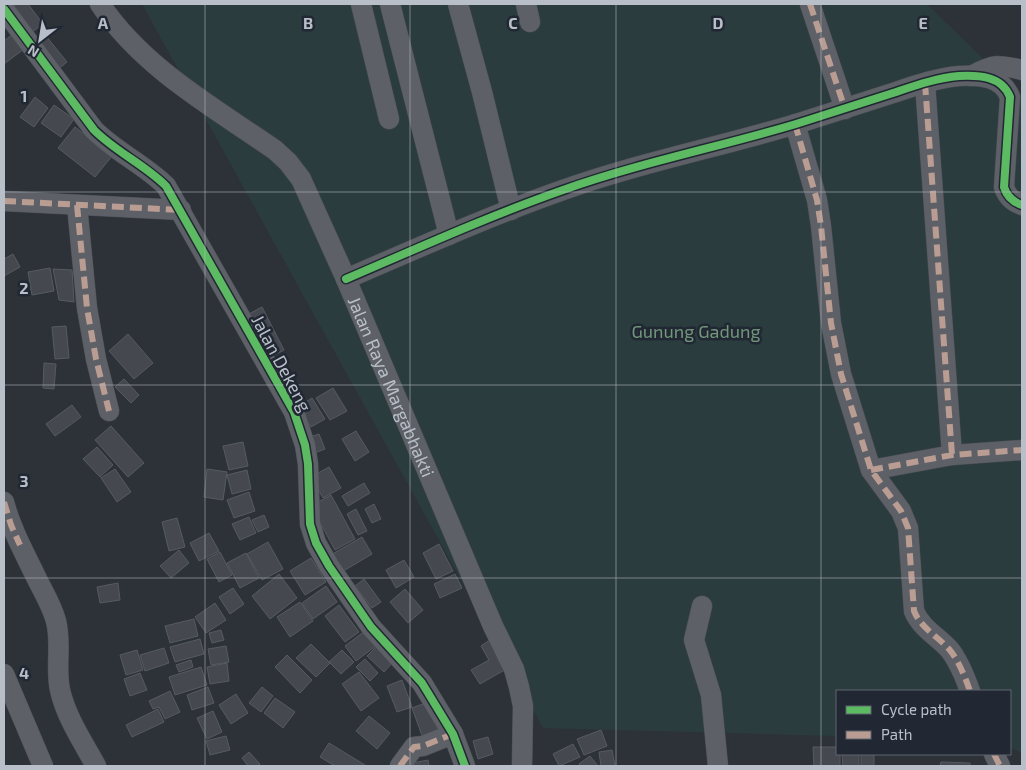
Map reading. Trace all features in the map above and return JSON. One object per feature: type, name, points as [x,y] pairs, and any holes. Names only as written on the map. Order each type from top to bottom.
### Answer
[{"type":"street","name":"Jalan Raya Margabhakti","points":[[100,4],[116,27],[156,67],[275,150],[288,162],[301,179],[346,279],[493,626],[514,668],[523,706],[522,766]]},
{"type":"street","points":[[361,4],[390,119]]},
{"type":"street","points":[[390,4],[449,235]]},
{"type":"street","points":[[458,4],[511,210]]},
{"type":"street","points":[[810,4],[844,109]]},
{"type":"street","name":"Jalan Dekeng","points":[[4,9],[94,130],[104,140],[156,176],[166,186],[181,210],[297,421],[305,445],[308,464],[310,524],[316,543],[329,566],[370,627],[422,683],[453,734],[466,766]]},
{"type":"street","points":[[971,76],[986,68],[998,65],[1022,70]]},
{"type":"street","points":[[346,279],[449,235],[564,190],[795,124],[948,77],[971,76],[991,78],[1007,88],[1010,97],[1004,188],[1010,199],[1022,205]]},
{"type":"street","points":[[925,83],[952,455]]},
{"type":"street","points":[[795,124],[817,200],[831,322],[841,374],[870,470],[902,511],[906,520],[914,611],[917,619],[951,651],[959,664],[970,690]]},
{"type":"street","points":[[4,201],[181,210]]},
{"type":"street","points":[[77,205],[87,308],[96,359],[109,411]]},
{"type":"street","points":[[870,470],[952,455],[1022,450]]},
{"type":"street","points":[[4,502],[17,538],[57,623],[60,689],[66,710],[96,766]]},
{"type":"street","points":[[702,606],[694,640],[711,695],[718,766]]},
{"type":"street","points":[[4,674],[43,766]]},
{"type":"street","points":[[400,766],[414,747],[423,746],[453,734]]},
{"type":"green space","name":"Gunung Gadung","points":[[142,4],[927,4],[1022,97],[1022,753],[1011,748],[1011,690],[836,690],[836,736],[543,728]]},
{"type":"building","points":[[17,4],[28,4],[43,24],[28,35],[9,9]]},
{"type":"building","points":[[17,31],[28,46],[4,64],[4,41]]},
{"type":"building","points":[[46,36],[67,62],[56,71],[35,45]]},
{"type":"building","points":[[35,97],[48,108],[34,127],[20,117]]},
{"type":"building","points":[[54,105],[74,119],[61,137],[41,123]]},
{"type":"building","points":[[75,127],[112,156],[95,177],[58,148]]},
{"type":"building","points":[[13,254],[20,267],[4,276],[4,259]]},
{"type":"building","points":[[50,268],[54,291],[32,295],[28,272]]},
{"type":"building","points":[[53,269],[72,270],[74,302],[59,300]]},
{"type":"building","points":[[262,307],[284,350],[267,359],[245,316]]},
{"type":"building","points":[[66,326],[69,358],[55,359],[52,327]]},
{"type":"building","points":[[128,334],[153,363],[134,379],[109,351]]},
{"type":"building","points":[[44,363],[56,364],[54,389],[43,388]]},
{"type":"building","points":[[124,379],[139,395],[131,403],[115,387]]},
{"type":"building","points":[[333,388],[347,411],[330,420],[316,398]]},
{"type":"building","points":[[300,391],[306,402],[312,398],[325,419],[311,427],[291,396]]},
{"type":"building","points":[[72,405],[81,417],[55,436],[46,424]]},
{"type":"building","points":[[111,426],[144,463],[128,477],[95,440]]},
{"type":"building","points":[[356,431],[369,452],[355,461],[342,439]]},
{"type":"building","points":[[319,434],[325,449],[312,454],[307,438]]},
{"type":"building","points":[[243,442],[248,466],[229,470],[223,446]]},
{"type":"building","points":[[97,447],[113,465],[100,477],[83,459]]},
{"type":"building","points":[[329,467],[341,488],[323,498],[311,477]]},
{"type":"building","points":[[115,469],[131,492],[117,502],[101,478]]},
{"type":"building","points":[[207,469],[227,472],[223,500],[204,497]]},
{"type":"building","points":[[247,470],[251,489],[232,494],[227,475]]},
{"type":"building","points":[[364,483],[370,493],[348,506],[342,496]]},
{"type":"building","points":[[249,492],[255,511],[234,518],[227,500]]},
{"type":"building","points":[[331,495],[355,539],[335,550],[311,506]]},
{"type":"building","points":[[374,504],[381,519],[372,523],[365,509]]},
{"type":"building","points":[[356,509],[367,531],[358,535],[347,514]]},
{"type":"building","points":[[264,515],[269,527],[258,532],[252,520]]},
{"type":"building","points":[[249,517],[256,533],[240,540],[232,524]]},
{"type":"building","points":[[177,518],[185,547],[169,551],[162,522]]},
{"type":"building","points":[[209,533],[219,551],[199,561],[190,543]]},
{"type":"building","points":[[362,537],[372,554],[340,573],[329,556]]},
{"type":"building","points":[[268,542],[283,569],[262,580],[247,554]]},
{"type":"building","points":[[439,544],[453,571],[436,579],[423,553]]},
{"type":"building","points":[[179,550],[189,563],[171,578],[160,566]]},
{"type":"building","points":[[220,552],[232,575],[219,582],[207,559]]},
{"type":"building","points":[[246,553],[259,578],[240,588],[227,563]]},
{"type":"building","points":[[311,558],[326,582],[305,595],[290,571]]},
{"type":"building","points":[[404,560],[414,577],[396,588],[386,570]]},
{"type":"building","points":[[279,574],[297,598],[270,619],[252,596]]},
{"type":"building","points":[[455,574],[462,588],[440,598],[434,584]]},
{"type":"building","points":[[364,579],[381,602],[372,608],[355,586]]},
{"type":"building","points":[[118,583],[120,600],[100,603],[97,587]]},
{"type":"building","points":[[326,586],[337,602],[313,619],[302,603]]},
{"type":"building","points":[[233,588],[244,604],[230,614],[219,597]]},
{"type":"building","points":[[405,589],[423,610],[408,623],[390,602]]},
{"type":"building","points":[[300,602],[313,621],[290,637],[277,617]]},
{"type":"building","points":[[215,603],[226,620],[206,633],[195,617]]},
{"type":"building","points":[[339,605],[359,632],[345,642],[325,616]]},
{"type":"building","points":[[194,619],[198,636],[170,643],[165,626]]},
{"type":"building","points":[[221,630],[224,640],[212,643],[209,633]]},
{"type":"building","points":[[366,630],[377,645],[356,661],[345,646]]},
{"type":"building","points":[[200,639],[204,654],[175,662],[170,647]]},
{"type":"building","points":[[491,639],[508,668],[480,684],[471,670],[489,660],[481,646]]},
{"type":"building","points":[[311,644],[330,663],[316,677],[296,658]]},
{"type":"building","points":[[226,646],[229,662],[211,665],[208,649]]},
{"type":"building","points":[[376,647],[392,663],[384,672],[367,656]]},
{"type":"building","points":[[164,648],[169,663],[145,671],[140,655]]},
{"type":"building","points":[[137,650],[143,670],[126,675],[120,655]]},
{"type":"building","points":[[342,650],[354,662],[341,674],[329,662]]},
{"type":"building","points":[[287,655],[312,680],[300,693],[275,667]]},
{"type":"building","points":[[365,659],[378,673],[370,681],[356,667]]},
{"type":"building","points":[[191,660],[193,667],[179,672],[176,665]]},
{"type":"building","points":[[227,663],[229,681],[210,684],[207,667]]},
{"type":"building","points":[[201,667],[207,685],[175,695],[169,677]]},
{"type":"building","points":[[359,672],[379,698],[361,711],[342,684]]},
{"type":"building","points":[[140,673],[147,690],[130,696],[124,679]]},
{"type":"building","points":[[402,680],[412,707],[397,712],[387,686]]},
{"type":"building","points":[[208,687],[214,703],[192,710],[187,695]]},
{"type":"building","points":[[262,687],[273,696],[261,712],[249,703]]},
{"type":"building","points":[[170,691],[180,712],[165,719],[159,707],[153,709],[149,701]]},
{"type":"building","points":[[236,694],[248,713],[231,724],[219,705]]},
{"type":"building","points":[[275,698],[295,712],[283,728],[264,713]]},
{"type":"building","points":[[428,702],[440,735],[424,741],[412,708]]},
{"type":"building","points":[[158,709],[164,722],[132,737],[126,725]]},
{"type":"building","points":[[213,711],[222,732],[207,739],[197,718]]},
{"type":"building","points":[[369,716],[390,733],[377,749],[356,731]]},
{"type":"building","points":[[601,730],[607,746],[584,755],[577,739]]},
{"type":"building","points":[[226,736],[230,750],[210,755],[206,741]]},
{"type":"building","points":[[488,737],[493,754],[478,759],[473,741]]},
{"type":"building","points":[[329,743],[365,765],[335,766],[320,757]]},
{"type":"building","points":[[573,744],[580,757],[559,766],[553,754]]},
{"type":"building","points":[[813,747],[836,747],[836,755],[840,755],[840,766],[814,766]]},
{"type":"building","points":[[612,750],[615,766],[601,766],[599,752]]},
{"type":"building","points":[[249,752],[260,764],[248,766],[242,758]]},
{"type":"building","points":[[842,755],[859,755],[859,766],[843,766]]},
{"type":"building","points":[[861,755],[874,755],[874,766],[861,766]]},
{"type":"building","points":[[590,756],[598,766],[581,766],[579,764]]},
{"type":"building","points":[[428,760],[429,766],[407,766],[407,764]]},
{"type":"building","points":[[941,762],[970,763],[970,766],[940,766]]},
{"type":"marked path","points":[[810,4],[845,109]]},
{"type":"marked path","points":[[925,83],[952,455]]},
{"type":"marked path","points":[[795,124],[817,200],[831,323],[841,374],[871,470],[901,511],[908,528],[914,611],[925,627],[953,654],[970,690]]},
{"type":"marked path","points":[[4,201],[181,210]]},
{"type":"marked path","points":[[77,205],[87,308],[96,359],[109,411]]},
{"type":"marked path","points":[[871,470],[952,455],[1022,450]]},
{"type":"marked path","points":[[4,502],[20,545]]},
{"type":"marked path","points":[[400,766],[414,747],[423,746],[453,734]]},
{"type":"marked path","points":[[994,755],[1000,766]]},
{"type":"cycle path","points":[[4,9],[94,130],[166,186],[294,412],[305,445],[308,464],[310,524],[316,543],[329,566],[371,627],[422,683],[453,734],[465,766]]},
{"type":"cycle path","points":[[346,279],[481,221],[592,180],[796,124],[925,83],[959,76],[989,78],[1001,85],[1010,97],[1004,187],[1011,199],[1022,205]]}]
